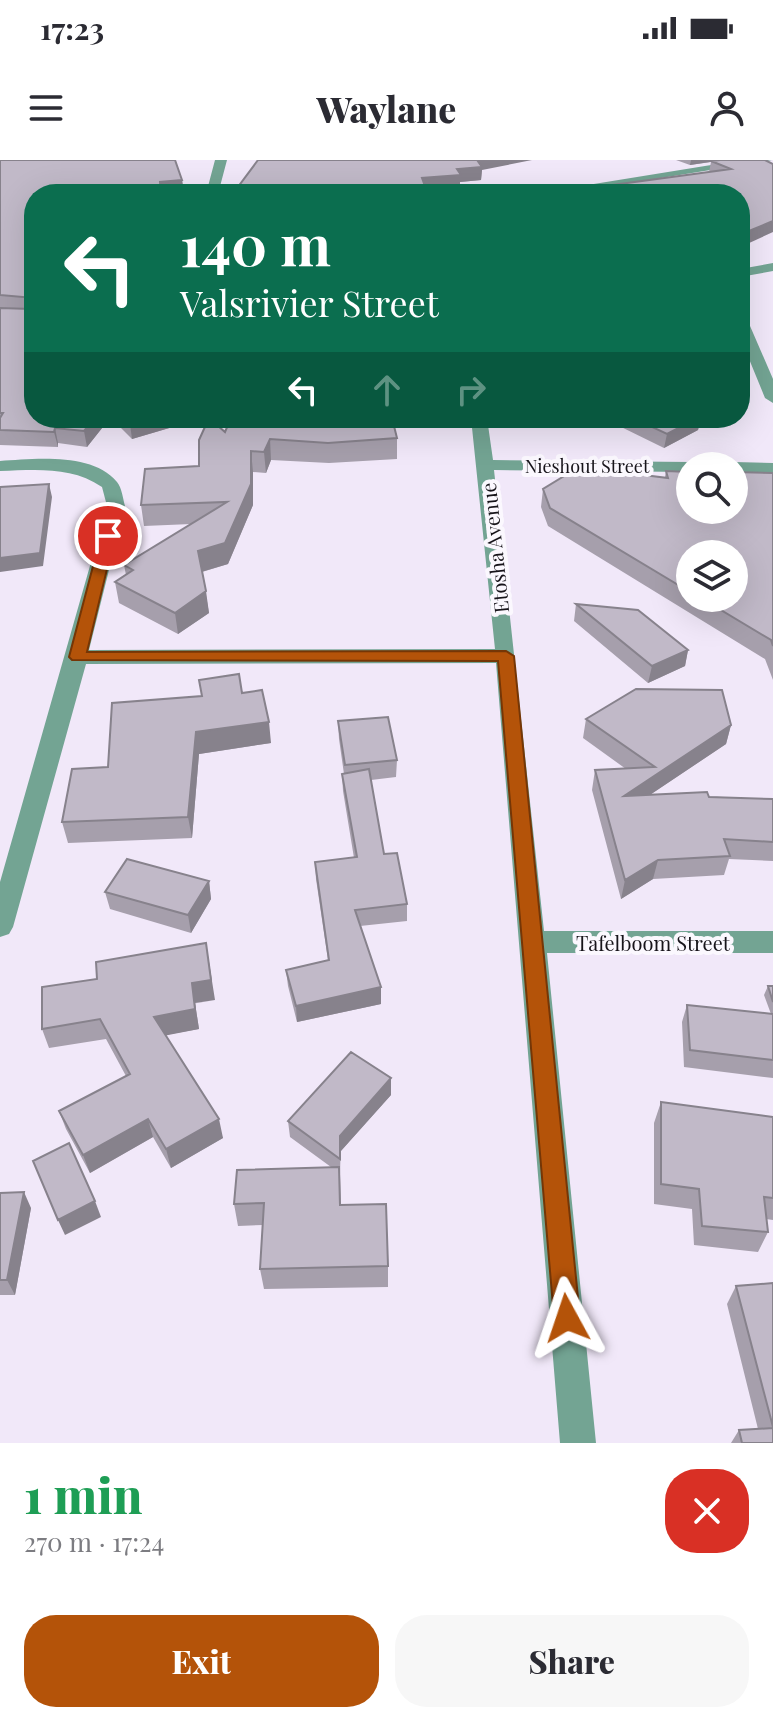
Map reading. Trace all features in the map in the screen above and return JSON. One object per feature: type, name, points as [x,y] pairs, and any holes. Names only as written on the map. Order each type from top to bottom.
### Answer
[{"type":"street","points":[[215,184],[221,160]]},
{"type":"street","points":[[587,184],[646,172],[766,160]]},
{"type":"street","points":[[750,271],[773,267]]},
{"type":"street","points":[[750,343],[773,398]]},
{"type":"street","name":"Etosha Avenue","points":[[480,428],[506,656],[578,1443]]},
{"type":"street","name":"Nieshout Street","points":[[485,465],[676,467]]},
{"type":"street","points":[[0,466],[74,467],[100,476],[116,495],[77,657],[0,927]]},
{"type":"street","points":[[748,467],[773,468]]},
{"type":"street","points":[[77,657],[506,656]]},
{"type":"street","name":"Tafelboom Street","points":[[532,942],[773,942]]},
{"type":"building","points":[[0,160],[175,160],[182,180],[160,184],[24,184],[24,297],[0,295]]},
{"type":"building","points":[[258,160],[477,160],[482,167],[457,169],[461,175],[422,178],[424,184],[240,184]]},
{"type":"building","points":[[765,160],[773,164],[773,221],[750,231],[750,184],[620,184],[731,169],[711,161]]},
{"type":"building","points":[[0,308],[24,309],[24,428],[55,428],[54,432],[0,430],[3,413],[0,413]]},
{"type":"building","points":[[55,428],[87,428],[84,431]]},
{"type":"building","points":[[204,428],[220,428],[225,432],[227,428],[394,428],[397,438],[328,443],[270,439],[264,452],[251,451],[251,484],[225,543],[198,551],[206,591],[175,613],[115,582],[133,570],[124,565],[227,502],[141,505],[145,469],[199,466],[199,440]]},
{"type":"building","points":[[654,428],[679,428],[667,434]]},
{"type":"building","points":[[579,467],[668,478],[666,471],[676,471],[676,524],[748,524],[748,472],[773,473],[773,646],[771,640],[724,612],[748,612],[748,540],[676,540],[676,584],[550,508],[543,489]]},
{"type":"building","points":[[49,484],[40,553],[0,558],[0,487]]},
{"type":"building","points":[[576,604],[638,610],[688,650],[652,666]]},
{"type":"building","points":[[239,674],[242,693],[262,690],[269,722],[196,732],[188,817],[62,822],[72,769],[108,767],[112,703],[202,696],[199,680]]},
{"type":"building","points":[[636,689],[722,690],[731,725],[624,796],[707,792],[709,797],[773,799],[773,842],[724,839],[730,856],[658,860],[625,880],[595,770],[655,767],[586,719]]},
{"type":"building","points":[[388,717],[397,760],[345,765],[338,721]]},
{"type":"building","points":[[369,769],[384,854],[397,853],[407,904],[355,910],[381,987],[296,1006],[286,970],[329,960],[315,862],[357,857],[342,774]]},
{"type":"building","points":[[127,859],[209,881],[188,915],[105,892]]},
{"type":"building","points":[[206,943],[211,980],[192,983],[195,1009],[154,1017],[219,1119],[166,1149],[148,1119],[83,1155],[59,1111],[130,1074],[100,1019],[42,1029],[42,987],[97,979],[96,962]]},
{"type":"building","points":[[687,1005],[773,1014],[773,1060],[690,1050]]},
{"type":"building","points":[[351,1052],[391,1078],[340,1136],[340,1159],[288,1121]]},
{"type":"building","points":[[661,1102],[773,1117],[773,1198],[764,1197],[768,1232],[702,1226],[699,1189],[661,1184]]},
{"type":"building","points":[[69,1143],[95,1201],[58,1220],[33,1161]]},
{"type":"building","points":[[339,1167],[340,1205],[386,1204],[388,1266],[260,1269],[264,1203],[234,1204],[237,1170]]},
{"type":"building","points":[[24,1192],[7,1280],[0,1280],[0,1193]]},
{"type":"building","points":[[773,1283],[773,1427],[736,1286]]},
{"type":"building","points":[[773,1428],[773,1443],[742,1443],[739,1430]]},
{"type":"route","points":[[108,536],[77,657],[506,656],[567,1318]]}]
